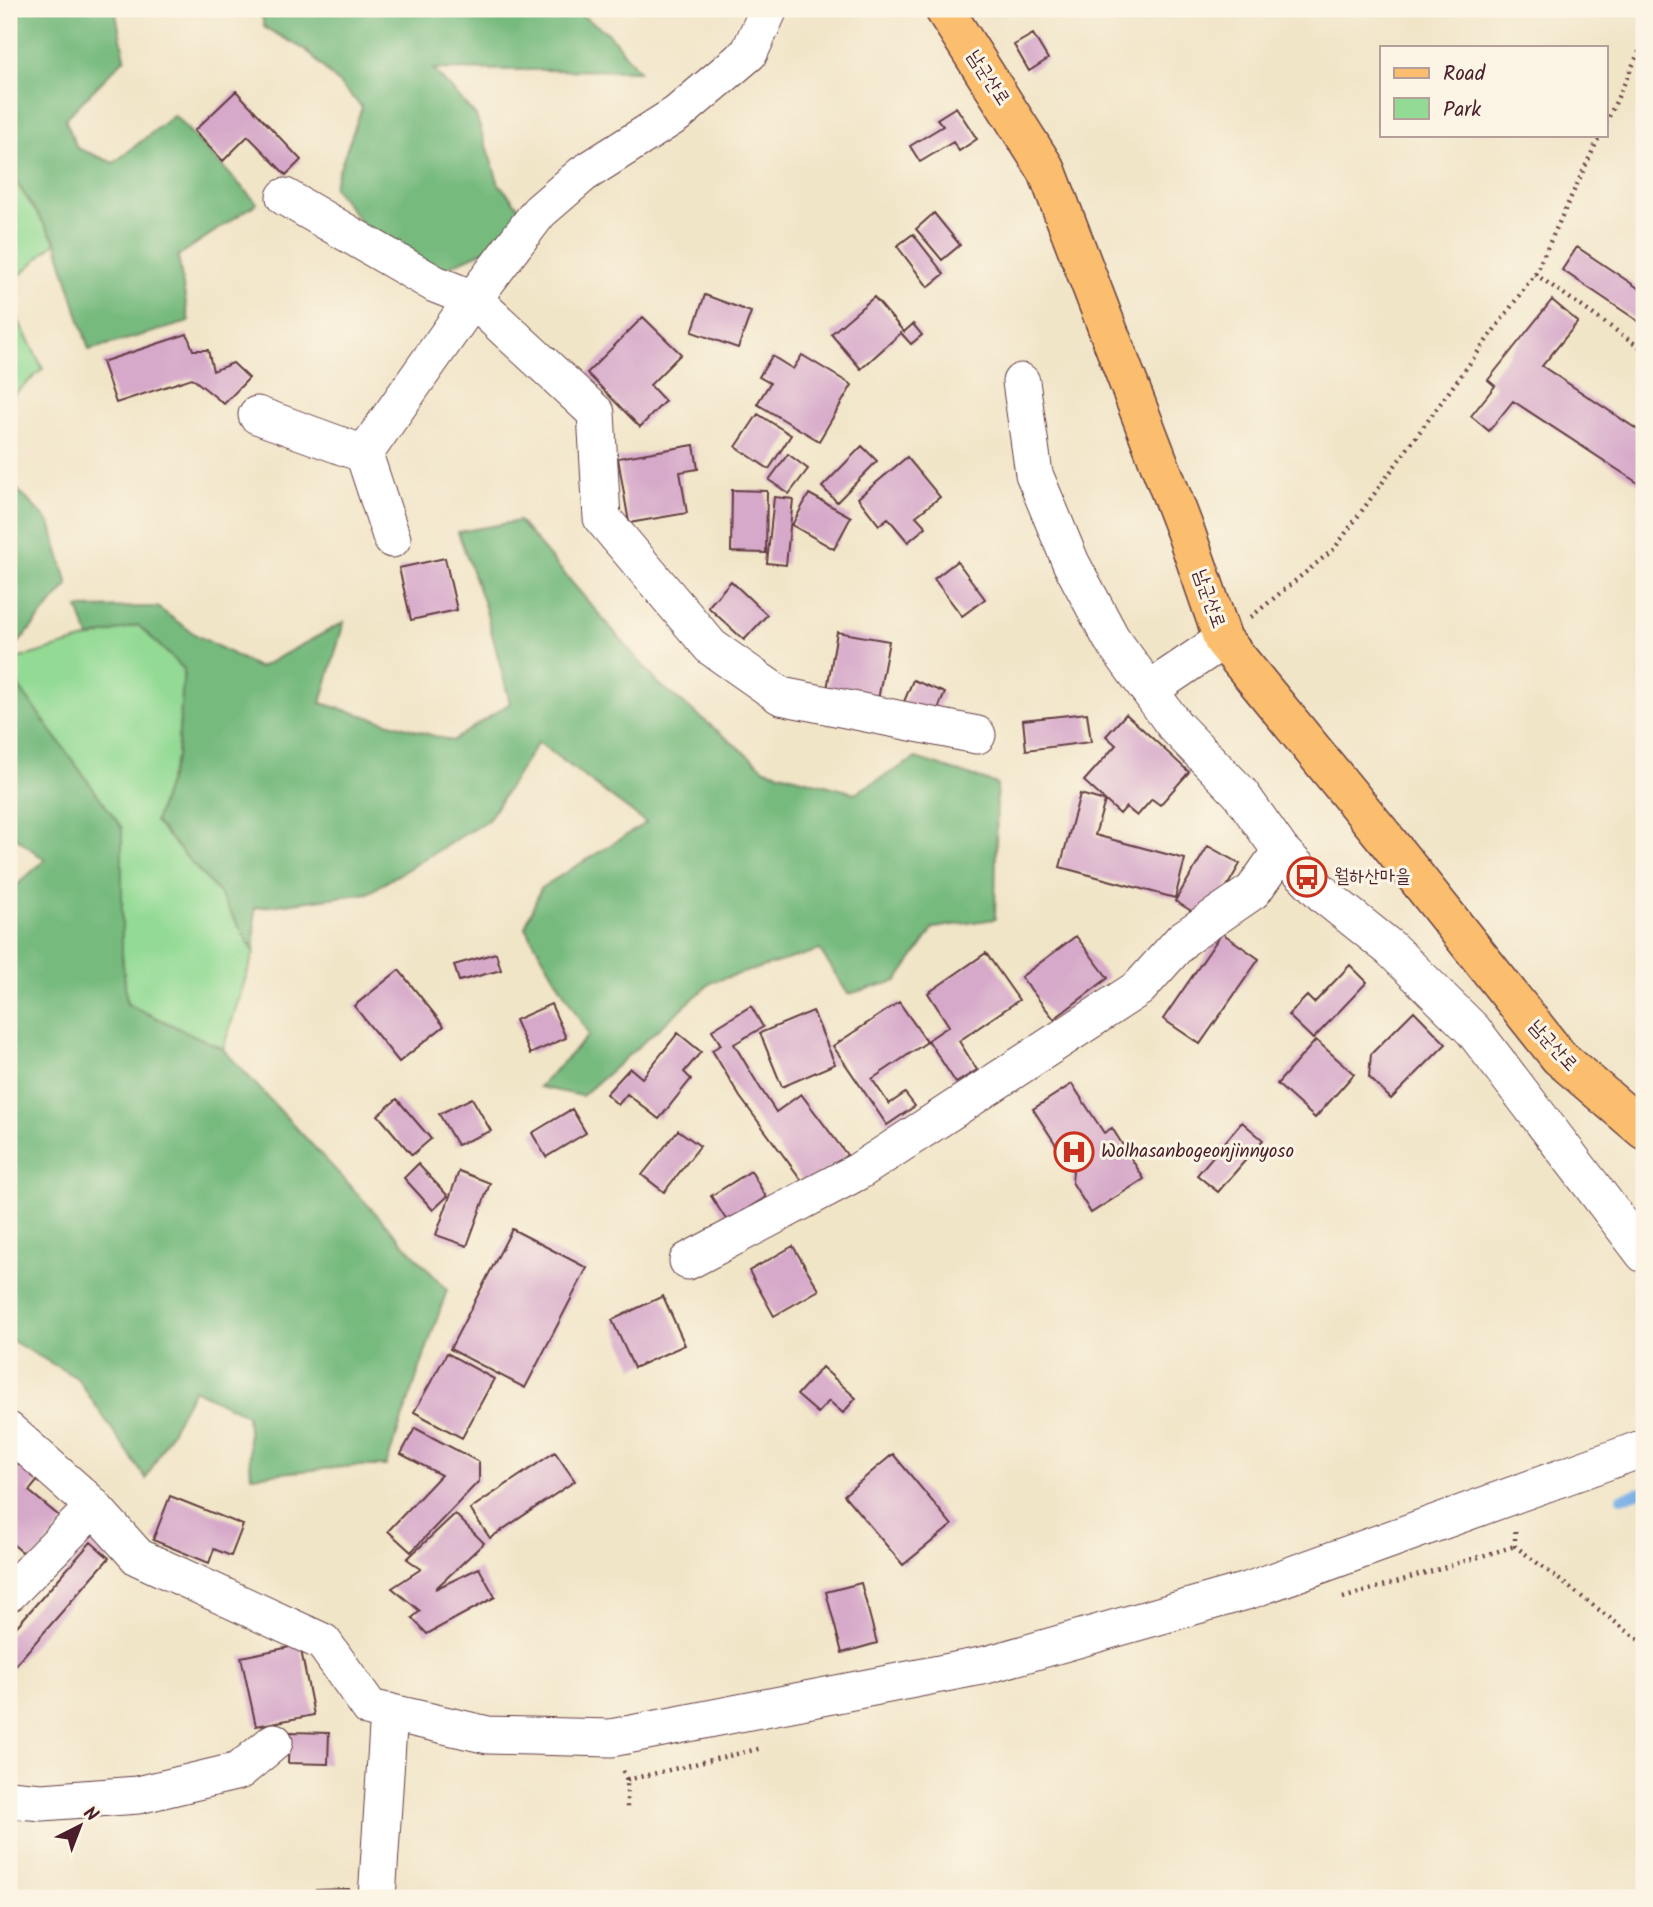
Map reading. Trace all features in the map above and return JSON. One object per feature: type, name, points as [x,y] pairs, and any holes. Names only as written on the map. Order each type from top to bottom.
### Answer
[{"type":"main road","name":"남군산로","points":[[944,9],[1047,171],[1186,533],[1223,640],[1559,1057],[1644,1130]]},
{"type":"street","points":[[364,454],[473,299],[539,212],[583,174],[677,114],[749,53],[769,9]]},
{"type":"street","points":[[285,197],[435,284],[473,299],[568,384],[596,413],[602,518],[711,647],[780,696],[976,735]]},
{"type":"street","points":[[1021,382],[1034,474],[1071,563],[1111,638],[1175,726],[1240,793],[1281,851],[1325,896],[1390,948],[1473,1030],[1644,1254]]},
{"type":"street","points":[[257,415],[364,454]]},
{"type":"street","points":[[364,454],[391,539]]},
{"type":"street","points":[[1149,690],[1223,640]]},
{"type":"street","points":[[688,1261],[859,1171],[1139,988],[1183,939],[1253,891],[1281,851]]},
{"type":"street","points":[[9,1431],[94,1507],[138,1557],[323,1642],[370,1708],[488,1735],[611,1738],[986,1665],[1250,1590],[1644,1447]]},
{"type":"street","points":[[9,1593],[94,1507]]},
{"type":"street","points":[[377,1898],[389,1712]]},
{"type":"street","points":[[9,1776],[25,1800],[138,1795],[239,1771],[274,1742]]},
{"type":"path","points":[[1608,119],[1644,41]]},
{"type":"path","points":[[1223,640],[1334,549],[1535,274],[1600,136]]},
{"type":"path","points":[[1535,274],[1644,350]]},
{"type":"path","points":[[1514,1496],[1515,1546],[1644,1644]]},
{"type":"green space","points":[[9,9],[115,9],[125,58],[65,119],[77,148],[114,163],[174,115],[257,203],[178,256],[189,322],[89,350],[56,242],[9,171]]},
{"type":"green space","points":[[261,9],[572,9],[608,33],[639,71],[433,69],[476,116],[499,184],[523,212],[507,241],[443,269],[388,256],[333,187],[362,107],[306,50],[264,27]]},
{"type":"green space","points":[[9,171],[56,242],[9,285]]},
{"type":"green space","points":[[9,302],[43,369],[12,396],[9,411]]},
{"type":"green space","points":[[9,481],[50,523],[68,585],[9,654]]},
{"type":"green space","points":[[519,521],[658,683],[765,769],[855,793],[916,758],[997,784],[995,919],[934,928],[897,981],[848,994],[820,950],[712,982],[582,1096],[539,1087],[589,1035],[525,927],[541,888],[646,823],[538,742],[488,820],[368,893],[255,908],[254,952],[219,893],[155,822],[177,756],[184,669],[138,625],[89,638],[78,608],[157,607],[196,635],[259,668],[344,622],[321,703],[452,741],[510,703],[485,607],[458,532]]},
{"type":"green space","points":[[138,624],[184,669],[177,756],[155,822],[219,893],[254,952],[223,1049],[127,1004],[122,955],[9,673],[9,661]]},
{"type":"green space","points":[[9,673],[122,828],[122,955],[127,1004],[223,1049],[447,1290],[386,1466],[355,1466],[251,1476],[247,1415],[194,1389],[146,1479],[77,1378],[9,1339],[9,892],[45,860],[9,832]]},
{"type":"building","points":[[1033,34],[1048,59],[1029,71],[1014,45]]},
{"type":"building","points":[[236,91],[301,160],[286,175],[248,136],[223,161],[194,131]]},
{"type":"building","points":[[956,107],[977,139],[959,151],[953,142],[920,162],[910,146],[943,126],[937,119]]},
{"type":"building","points":[[934,213],[960,245],[942,260],[916,229]]},
{"type":"building","points":[[913,234],[944,274],[928,287],[897,246]]},
{"type":"building","points":[[1577,247],[1644,292],[1644,325],[1562,270]]},
{"type":"building","points":[[705,295],[751,312],[738,348],[692,332]]},
{"type":"building","points":[[874,297],[904,332],[913,324],[922,335],[911,344],[901,333],[861,369],[831,334]]},
{"type":"building","points":[[1552,300],[1578,322],[1542,366],[1644,434],[1644,487],[1513,401],[1489,431],[1471,416],[1495,386],[1488,380]]},
{"type":"building","points":[[643,317],[681,354],[650,385],[665,401],[640,427],[587,373]]},
{"type":"building","points":[[187,334],[193,350],[208,350],[213,371],[233,363],[249,378],[224,404],[192,378],[116,403],[102,362]]},
{"type":"building","points":[[802,355],[852,385],[819,441],[757,404],[770,383],[759,377],[772,356],[793,369]]},
{"type":"building","points":[[758,414],[791,435],[769,469],[736,447]]},
{"type":"building","points":[[694,445],[698,469],[680,472],[687,513],[629,523],[618,458]]},
{"type":"building","points":[[862,446],[877,461],[837,502],[822,487]]},
{"type":"building","points":[[788,454],[808,469],[789,494],[769,480]]},
{"type":"building","points":[[907,457],[940,497],[916,516],[926,527],[908,542],[888,518],[879,525],[858,498]]},
{"type":"building","points":[[732,490],[767,491],[766,553],[731,552]]},
{"type":"building","points":[[809,494],[851,517],[834,549],[792,525]]},
{"type":"building","points":[[774,497],[793,499],[786,565],[767,563]]},
{"type":"building","points":[[445,558],[457,610],[411,620],[399,568]]},
{"type":"building","points":[[957,561],[985,599],[962,616],[934,579]]},
{"type":"building","points":[[731,581],[767,615],[744,640],[708,607]]},
{"type":"building","points":[[837,632],[889,641],[877,705],[826,695]]},
{"type":"building","points":[[913,680],[945,693],[934,718],[903,704]]},
{"type":"building","points":[[1087,713],[1091,742],[1026,750],[1023,720]]},
{"type":"building","points":[[1126,714],[1189,772],[1160,805],[1152,799],[1137,816],[1126,807],[1120,814],[1084,781],[1116,745],[1106,736]]},
{"type":"building","points":[[1080,794],[1105,801],[1095,835],[1185,859],[1175,898],[1060,867]]},
{"type":"building","points":[[1208,846],[1240,864],[1214,909],[1198,915],[1175,901]]},
{"type":"building","points":[[1222,933],[1259,959],[1200,1044],[1163,1019]]},
{"type":"building","points":[[1076,936],[1108,978],[1054,1019],[1021,977]]},
{"type":"building","points":[[496,953],[501,970],[459,981],[454,965]]},
{"type":"building","points":[[986,953],[1019,1000],[959,1041],[977,1070],[956,1083],[928,1040],[949,1026],[928,993]]},
{"type":"building","points":[[1350,965],[1367,982],[1313,1039],[1288,1015],[1307,996],[1314,1003]]},
{"type":"building","points":[[399,970],[444,1026],[399,1062],[354,1006]]},
{"type":"building","points":[[899,1002],[927,1042],[872,1079],[889,1104],[905,1093],[915,1106],[887,1125],[833,1046]]},
{"type":"building","points":[[551,1004],[566,1038],[530,1054],[515,1020]]},
{"type":"building","points":[[751,1006],[763,1027],[734,1044],[759,1086],[776,1112],[801,1094],[847,1155],[806,1186],[740,1097],[712,1050],[721,1045],[712,1030]]},
{"type":"building","points":[[813,1011],[835,1064],[782,1087],[760,1033]]},
{"type":"building","points":[[1414,1011],[1446,1044],[1391,1099],[1369,1077],[1371,1054]]},
{"type":"building","points":[[678,1033],[701,1052],[684,1072],[691,1079],[659,1119],[627,1094],[618,1105],[606,1094],[630,1068],[642,1078]]},
{"type":"building","points":[[1316,1040],[1354,1074],[1315,1118],[1277,1084]]},
{"type":"building","points":[[1072,1084],[1104,1133],[1112,1128],[1144,1179],[1091,1213],[1072,1182],[1073,1171],[1033,1109]]},
{"type":"building","points":[[472,1098],[491,1131],[457,1145],[439,1114]]},
{"type":"building","points":[[397,1099],[431,1139],[412,1155],[378,1115]]},
{"type":"building","points":[[572,1109],[586,1133],[546,1157],[532,1133]]},
{"type":"building","points":[[1242,1122],[1263,1140],[1218,1192],[1197,1175]]},
{"type":"building","points":[[678,1130],[700,1146],[664,1192],[642,1175]]},
{"type":"building","points":[[418,1164],[448,1196],[433,1210],[404,1178]]},
{"type":"building","points":[[459,1171],[490,1183],[467,1246],[436,1235]]},
{"type":"building","points":[[751,1171],[766,1197],[727,1221],[711,1196]]},
{"type":"building","points":[[512,1229],[587,1268],[525,1388],[450,1349]]},
{"type":"building","points":[[793,1246],[819,1290],[774,1316],[749,1271]]},
{"type":"building","points":[[663,1296],[685,1345],[634,1368],[612,1320]]},
{"type":"building","points":[[447,1353],[494,1379],[462,1438],[414,1412]]},
{"type":"building","points":[[822,1367],[856,1398],[843,1413],[829,1401],[818,1413],[797,1395]]},
{"type":"building","points":[[415,1428],[479,1462],[479,1481],[411,1552],[388,1531],[441,1475],[401,1454]]},
{"type":"building","points":[[555,1452],[575,1481],[490,1538],[470,1509]]},
{"type":"building","points":[[9,1453],[39,1479],[29,1491],[65,1521],[33,1561],[9,1541]]},
{"type":"building","points":[[893,1454],[952,1525],[903,1565],[844,1495]]},
{"type":"building","points":[[170,1496],[243,1525],[231,1556],[214,1549],[209,1563],[153,1540]]},
{"type":"building","points":[[455,1514],[484,1543],[435,1589],[479,1568],[495,1597],[427,1634],[412,1618],[420,1611],[392,1588],[421,1569],[407,1559]]},
{"type":"building","points":[[91,1542],[109,1558],[12,1669],[9,1666],[9,1635]]},
{"type":"building","points":[[861,1583],[877,1643],[842,1653],[826,1592]]},
{"type":"building","points":[[300,1645],[314,1715],[256,1726],[241,1657]]},
{"type":"building","points":[[289,1732],[329,1733],[328,1764],[288,1763]]},
{"type":"building","points":[[349,1889],[350,1898],[317,1898],[316,1890]]},
{"type":"waterway","points":[[1621,1498],[1644,1491]]},
{"type":"place","name":"월하산마을","points":[[1307,877]]},
{"type":"place","name":"Wolhasanbogeonjinnyoso","points":[[1074,1152]]}]
